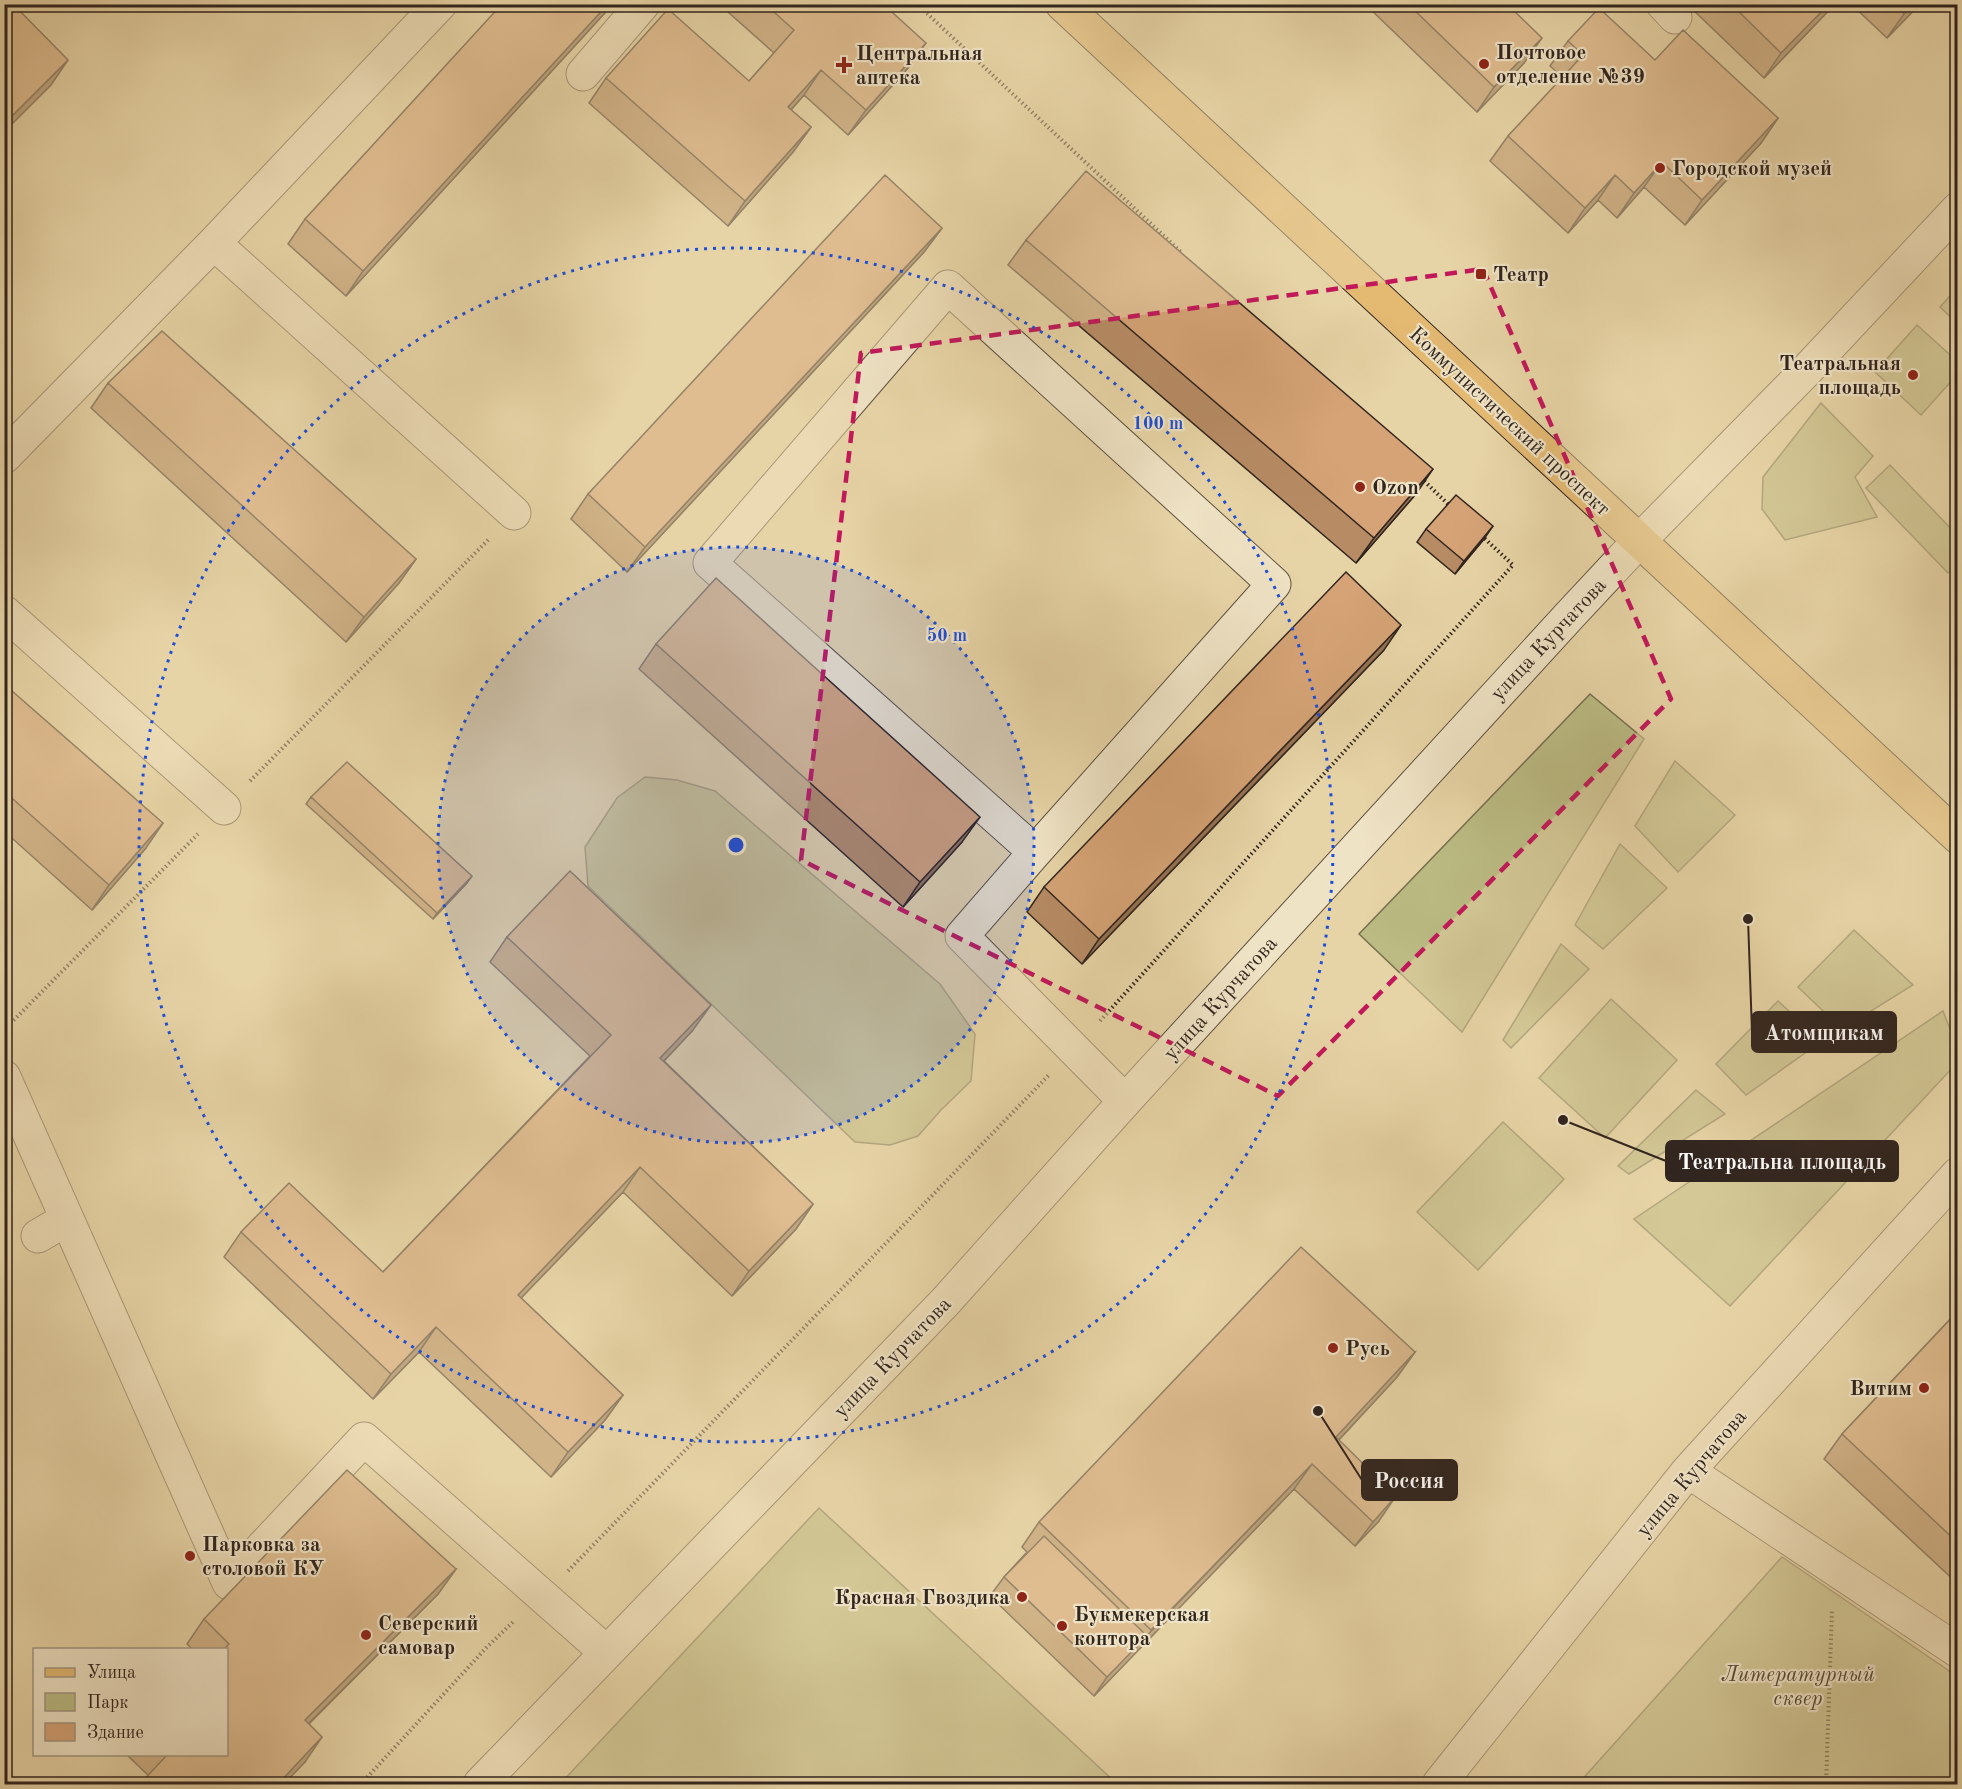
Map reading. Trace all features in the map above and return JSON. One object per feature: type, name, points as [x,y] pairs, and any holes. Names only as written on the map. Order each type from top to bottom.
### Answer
[{"type":"main road","name":"Коммунистический проспект","points":[[1062,4],[1958,837]]},
{"type":"street","points":[[4,457],[214,243],[440,4]]},
{"type":"street","points":[[583,74],[643,4]]},
{"type":"street","name":"улица Курчатова","points":[[480,1785],[946,1300],[1125,1101],[1639,540],[1805,372],[1958,209]]},
{"type":"street","points":[[214,243],[514,513]]},
{"type":"street","points":[[1035,852],[710,563],[948,287],[1274,584],[963,936],[1125,1101]]},
{"type":"street","points":[[4,612],[224,808]]},
{"type":"street","points":[[4,1077],[229,1583],[364,1439],[606,1652]]},
{"type":"street","name":"улица Курчатова","points":[[1439,1785],[1688,1471],[1958,1173]]},
{"type":"street","points":[[38,1236],[67,1219]]},
{"type":"street","points":[[1688,1471],[1958,1651]]},
{"type":"path","points":[[4,1029],[514,513]]},
{"type":"path","points":[[1826,1785],[1833,1568]]},
{"type":"highlighted area","points":[[1483,269],[1671,699],[1278,1096],[801,860],[861,353]]},
{"type":"green space","points":[[1957,288],[1957,323],[1940,307]]},
{"type":"green space","points":[[1917,325],[1958,362],[1957,375],[1921,415],[1875,372]]},
{"type":"green space","points":[[1821,403],[1873,456],[1855,477],[1877,517],[1785,540],[1762,509],[1763,477]]},
{"type":"green space","points":[[1890,465],[1957,535],[1957,564],[1948,573],[1866,488]]},
{"type":"green space","points":[[1590,694],[1644,739],[1462,1032],[1359,934]]},
{"type":"green space","points":[[1675,761],[1735,815],[1678,872],[1635,826]]},
{"type":"green space","points":[[645,777],[677,780],[715,791],[940,984],[975,1034],[971,1081],[918,1136],[890,1145],[855,1142],[588,886],[585,847],[617,798]]},
{"type":"green space","points":[[1620,844],[1667,888],[1603,949],[1575,925]]},
{"type":"green space","points":[[1854,930],[1913,985],[1842,1029],[1798,987]]},
{"type":"green space","points":[[1561,944],[1589,969],[1511,1048],[1503,1040]]},
{"type":"green space","points":[[1611,999],[1677,1060],[1605,1138],[1539,1078]]},
{"type":"green space","points":[[1778,1001],[1822,1041],[1746,1095],[1716,1064]]},
{"type":"green space","points":[[1943,1011],[1957,1047],[1957,1063],[1730,1306],[1634,1219]]},
{"type":"green space","points":[[1696,1090],[1725,1114],[1629,1174],[1618,1166]]},
{"type":"green space","points":[[1503,1122],[1564,1179],[1478,1270],[1417,1212]]},
{"type":"green space","points":[[819,1508],[1115,1782],[1115,1784],[560,1784]]},
{"type":"green space","name":"Литературный cквер","points":[[1782,1557],[1948,1670],[1957,1679],[1957,1784],[1578,1784]]},
{"type":"building","points":[[4,4],[13,4],[68,60],[4,124]]},
{"type":"building","points":[[502,4],[608,4],[363,271],[305,219]]},
{"type":"building","points":[[765,4],[883,4],[926,43],[866,110],[821,70],[788,107],[811,127],[745,201],[606,78],[668,9],[749,81],[794,30]]},
{"type":"building","points":[[1408,4],[1507,4],[1542,38],[1494,87]]},
{"type":"building","points":[[1731,4],[1829,4],[1781,53]]},
{"type":"building","points":[[1895,4],[1913,4],[1904,14]]},
{"type":"building","points":[[1599,8],[1655,60],[1683,30],[1778,118],[1702,200],[1662,162],[1634,193],[1615,175],[1585,208],[1508,136],[1583,55],[1568,41]]},
{"type":"building","points":[[1086,171],[1433,469],[1374,538],[1026,240]]},
{"type":"building","points":[[885,175],[942,228],[645,547],[588,494]]},
{"type":"building","points":[[162,331],[416,559],[364,617],[108,383]]},
{"type":"building","points":[[1456,495],[1493,526],[1464,561],[1426,529]]},
{"type":"building","points":[[1346,572],[1401,625],[1099,939],[1044,887]]},
{"type":"building","points":[[716,578],[980,817],[920,882],[656,644]]},
{"type":"building","points":[[4,684],[163,823],[109,885],[4,791]]},
{"type":"building","points":[[347,762],[472,876],[437,913],[311,797]]},
{"type":"building","points":[[570,871],[711,1005],[660,1058],[813,1204],[749,1271],[640,1167],[518,1295],[623,1395],[568,1452],[436,1327],[391,1374],[241,1232],[289,1183],[383,1272],[611,1035],[507,937]]},
{"type":"building","points":[[1301,1247],[1415,1352],[1336,1437],[1396,1496],[1373,1522],[1312,1464],[1151,1630],[1039,1522]]},
{"type":"building","name":"Витим","points":[[1958,1311],[1958,1543],[1842,1434]]},
{"type":"building","points":[[347,1470],[456,1569],[305,1720],[322,1737],[277,1785],[139,1785],[166,1756],[228,1756],[228,1648],[225,1648],[229,1644],[204,1619]]},
{"type":"building","points":[[1044,1536],[1147,1636],[1107,1677],[1004,1577]]},
{"type":"place","name":"Почтовое отделение №39","points":[[1484,64]]},
{"type":"place","name":"Центральная аптека","points":[[844,65]]},
{"type":"place","name":"Городской музей","points":[[1660,168]]},
{"type":"place","name":"Театр","points":[[1481,274]]},
{"type":"place","name":"Театральная площадь","points":[[1913,375]]},
{"type":"place","name":"Ozon","points":[[1360,487]]},
{"type":"place","name":"Атомщикам","points":[[1748,919]]},
{"type":"place","name":"Театральна площадь","points":[[1563,1120]]},
{"type":"place","name":"Русь","points":[[1333,1348]]},
{"type":"place","name":"Витим","points":[[1924,1388]]},
{"type":"place","name":"Россия","points":[[1318,1411]]},
{"type":"place","name":"Парковка за столовой КУ","points":[[190,1556]]},
{"type":"place","name":"Красная Гвоздика","points":[[1022,1597]]},
{"type":"place","name":"Букмекерская контора","points":[[1062,1626]]},
{"type":"place","name":"Северский самовар","points":[[366,1635]]}]
